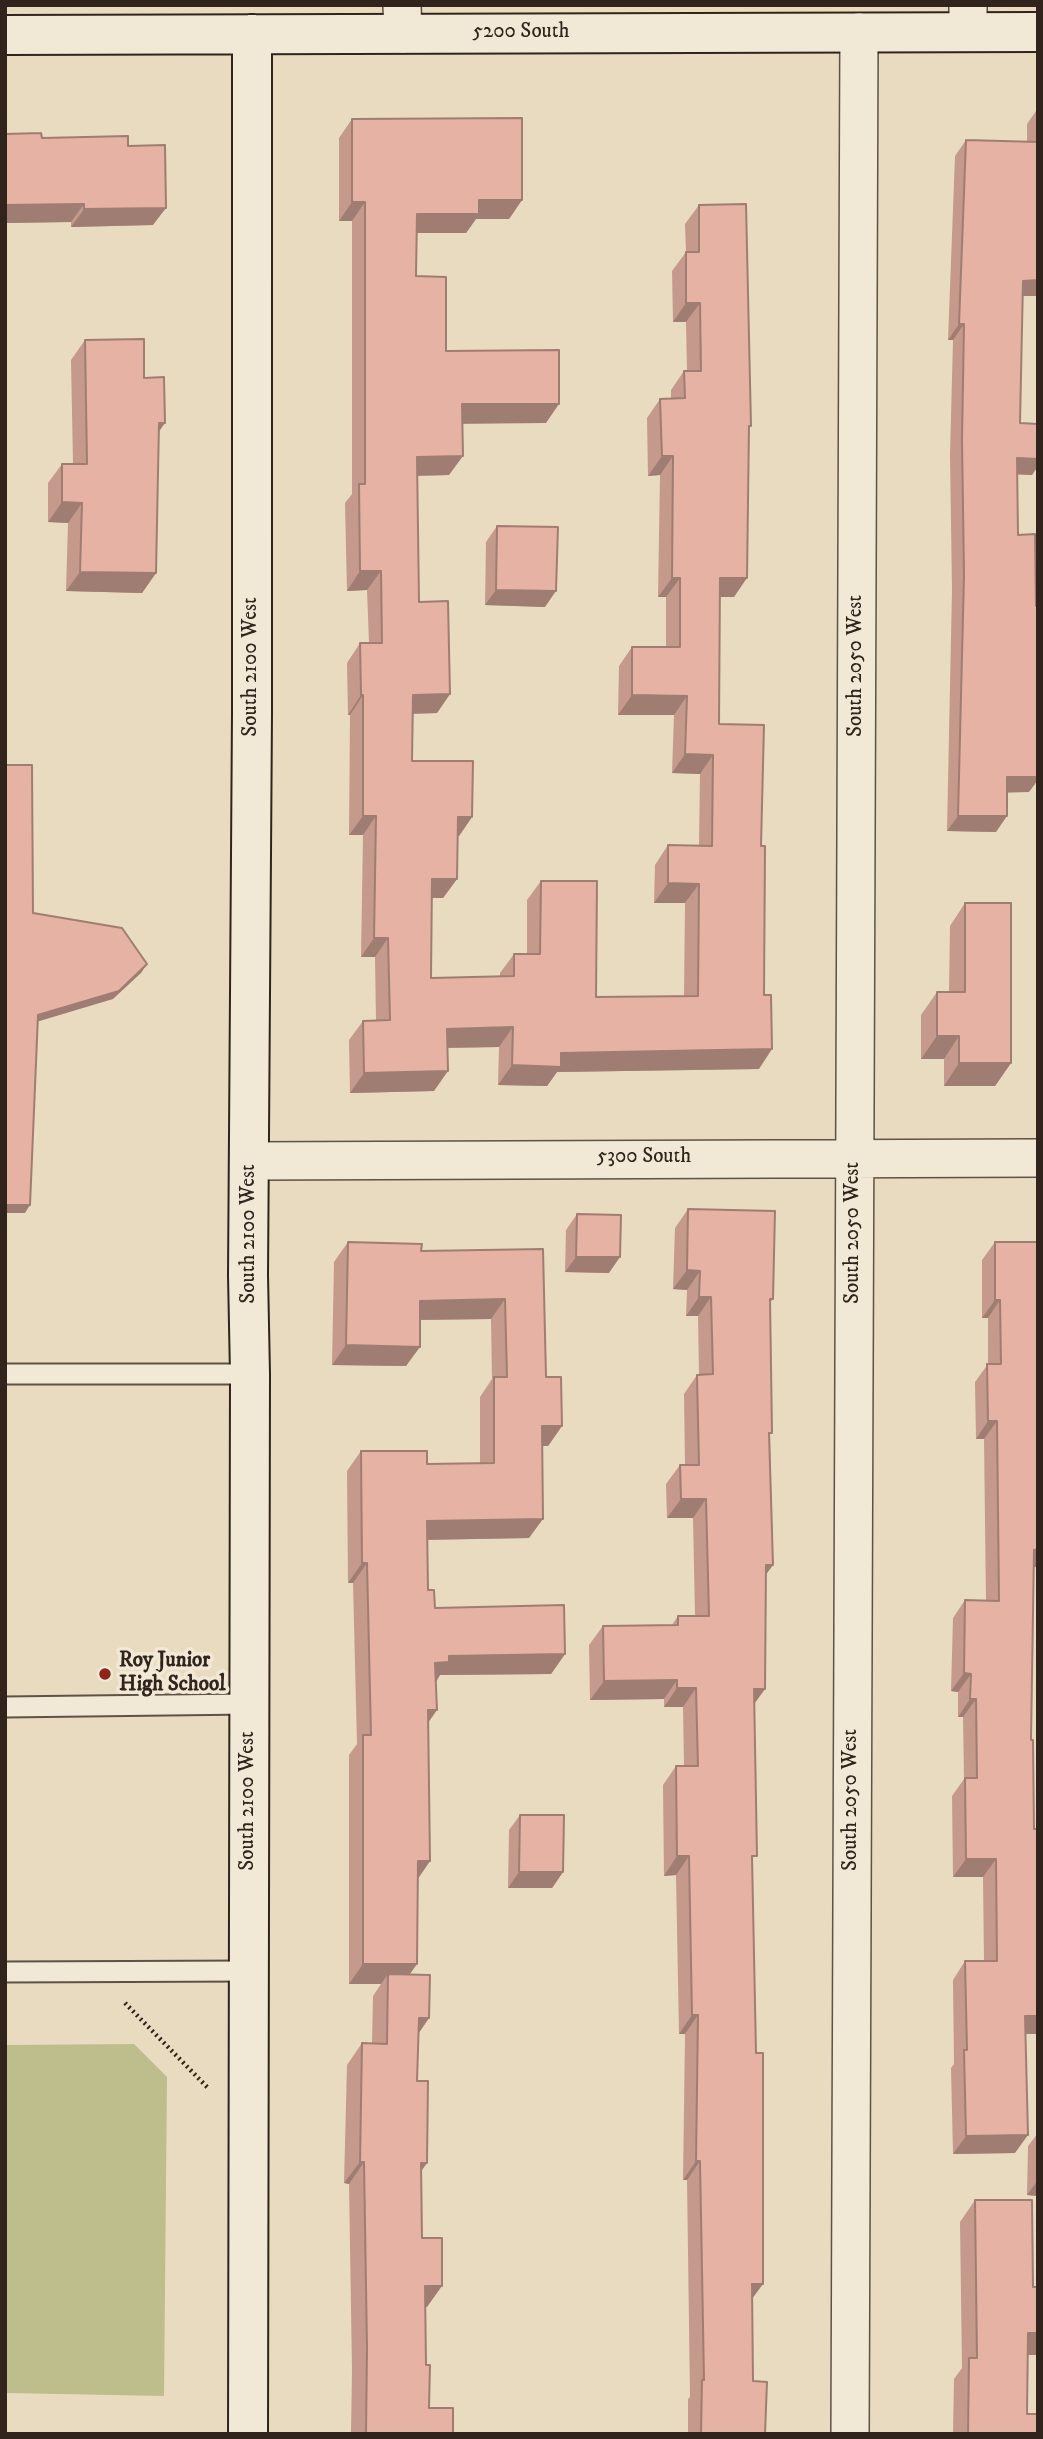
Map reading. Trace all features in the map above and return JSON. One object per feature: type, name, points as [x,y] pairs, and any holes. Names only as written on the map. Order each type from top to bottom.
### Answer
[{"type":"street","name":"5200 South","points":[[5,35],[252,34],[402,19],[859,32],[968,19],[1038,32]]},
{"type":"street","name":"South 2050 West","points":[[850,2434],[859,32]]},
{"type":"street","name":"South 2100 West","points":[[248,2434],[252,34]]},
{"type":"street","name":"5300 South","points":[[250,1161],[1038,1158]]},
{"type":"lane","points":[[5,1374],[250,1374]]},
{"type":"lane","points":[[5,1707],[250,1704]]},
{"type":"lane","points":[[5,1972],[249,1971]]},
{"type":"path","points":[[124,2002],[211,2091]]},
{"type":"green space","points":[[134,2044],[167,2077],[164,2396],[5,2393],[5,2045]]},
{"type":"building","points":[[522,118],[522,200],[479,200],[479,214],[417,214],[416,276],[446,277],[446,351],[559,350],[559,404],[462,404],[463,456],[417,457],[419,602],[448,601],[450,694],[413,695],[412,761],[473,761],[472,817],[458,817],[457,879],[432,879],[431,978],[514,976],[514,954],[540,954],[541,881],[597,881],[596,997],[698,996],[699,884],[668,883],[668,845],[712,846],[713,755],[685,754],[687,696],[632,695],[632,647],[680,647],[680,578],[672,578],[673,456],[662,456],[660,399],[685,398],[684,371],[701,371],[700,303],[686,303],[686,252],[699,252],[699,205],[746,204],[751,426],[747,578],[720,578],[719,724],[764,725],[761,846],[765,846],[764,995],[771,995],[772,1049],[561,1053],[561,1067],[512,1065],[513,1027],[447,1029],[448,1071],[364,1073],[363,1021],[390,1020],[388,938],[374,938],[376,816],[363,816],[360,643],[382,643],[381,571],[360,571],[359,484],[365,484],[365,202],[352,202],[352,119]]},
{"type":"building","points":[[41,133],[42,138],[128,136],[128,146],[165,145],[166,208],[84,209],[84,204],[5,205],[5,134]]},
{"type":"building","points":[[966,140],[1038,142],[1038,280],[1023,281],[1020,423],[1038,424],[1038,459],[1017,458],[1018,535],[1035,534],[1038,606],[1038,777],[1007,777],[1007,816],[958,816],[964,575],[964,324],[959,324]]},
{"type":"building","points":[[144,339],[144,378],[164,377],[165,423],[159,423],[156,573],[80,572],[82,503],[62,502],[62,464],[87,464],[85,340]]},
{"type":"building","points":[[497,526],[558,527],[556,591],[496,590]]},
{"type":"building","points":[[5,765],[32,765],[33,913],[122,928],[147,964],[119,991],[38,1015],[30,1205],[5,1205]]},
{"type":"building","points":[[965,903],[1011,903],[1011,1063],[959,1063],[959,1036],[937,1036],[937,992],[965,992]]},
{"type":"building","points":[[688,1209],[775,1211],[773,1299],[770,1299],[772,1433],[769,1433],[773,1565],[766,1565],[765,1689],[754,1689],[757,1856],[752,1856],[756,2053],[763,2053],[763,2284],[752,2284],[753,2381],[767,2382],[765,2434],[701,2434],[704,2380],[700,2161],[696,2161],[698,2015],[692,2015],[689,1856],[677,1856],[676,1766],[698,1766],[696,1688],[677,1688],[677,1680],[604,1681],[603,1626],[678,1625],[678,1616],[709,1616],[706,1499],[681,1499],[680,1465],[699,1465],[697,1375],[713,1374],[711,1297],[699,1297],[700,1271],[687,1270]]},
{"type":"building","points":[[577,1214],[621,1215],[620,1257],[576,1257]]},
{"type":"building","points":[[348,1242],[422,1244],[421,1251],[543,1249],[546,1377],[561,1377],[562,1426],[542,1426],[543,1519],[427,1521],[428,1590],[434,1590],[435,1608],[564,1605],[565,1654],[449,1656],[449,1662],[435,1663],[437,1710],[428,1710],[430,1861],[418,1861],[417,1964],[363,1964],[363,1735],[371,1735],[367,1563],[362,1563],[361,1451],[427,1451],[427,1464],[494,1463],[494,1377],[507,1377],[505,1299],[420,1301],[420,1347],[346,1345]]},
{"type":"building","points":[[995,1242],[1038,1242],[1038,1549],[1034,1550],[1031,1740],[1034,1829],[1038,1829],[1038,2016],[1025,2016],[1028,2135],[966,2136],[965,1961],[997,1961],[996,1859],[966,1859],[965,1778],[977,1778],[976,1699],[970,1699],[971,1674],[964,1673],[965,1600],[999,1601],[997,1421],[988,1421],[987,1364],[1001,1364],[1000,1300],[995,1300]]},
{"type":"building","points":[[520,1815],[564,1815],[563,1872],[519,1872]]},
{"type":"building","points":[[388,1974],[430,1975],[429,2018],[419,2018],[417,2081],[428,2081],[427,2163],[421,2163],[422,2238],[442,2238],[442,2286],[425,2286],[426,2365],[430,2365],[429,2408],[453,2408],[453,2434],[366,2434],[364,2162],[360,2162],[362,2043],[387,2044]]},
{"type":"building","points":[[975,2200],[1032,2200],[1033,2287],[1038,2287],[1038,2333],[1028,2333],[1027,2414],[1038,2414],[1038,2434],[968,2434],[969,2358],[977,2358]]},
{"type":"place","name":"Roy Junior High School","points":[[105,1674]]}]
